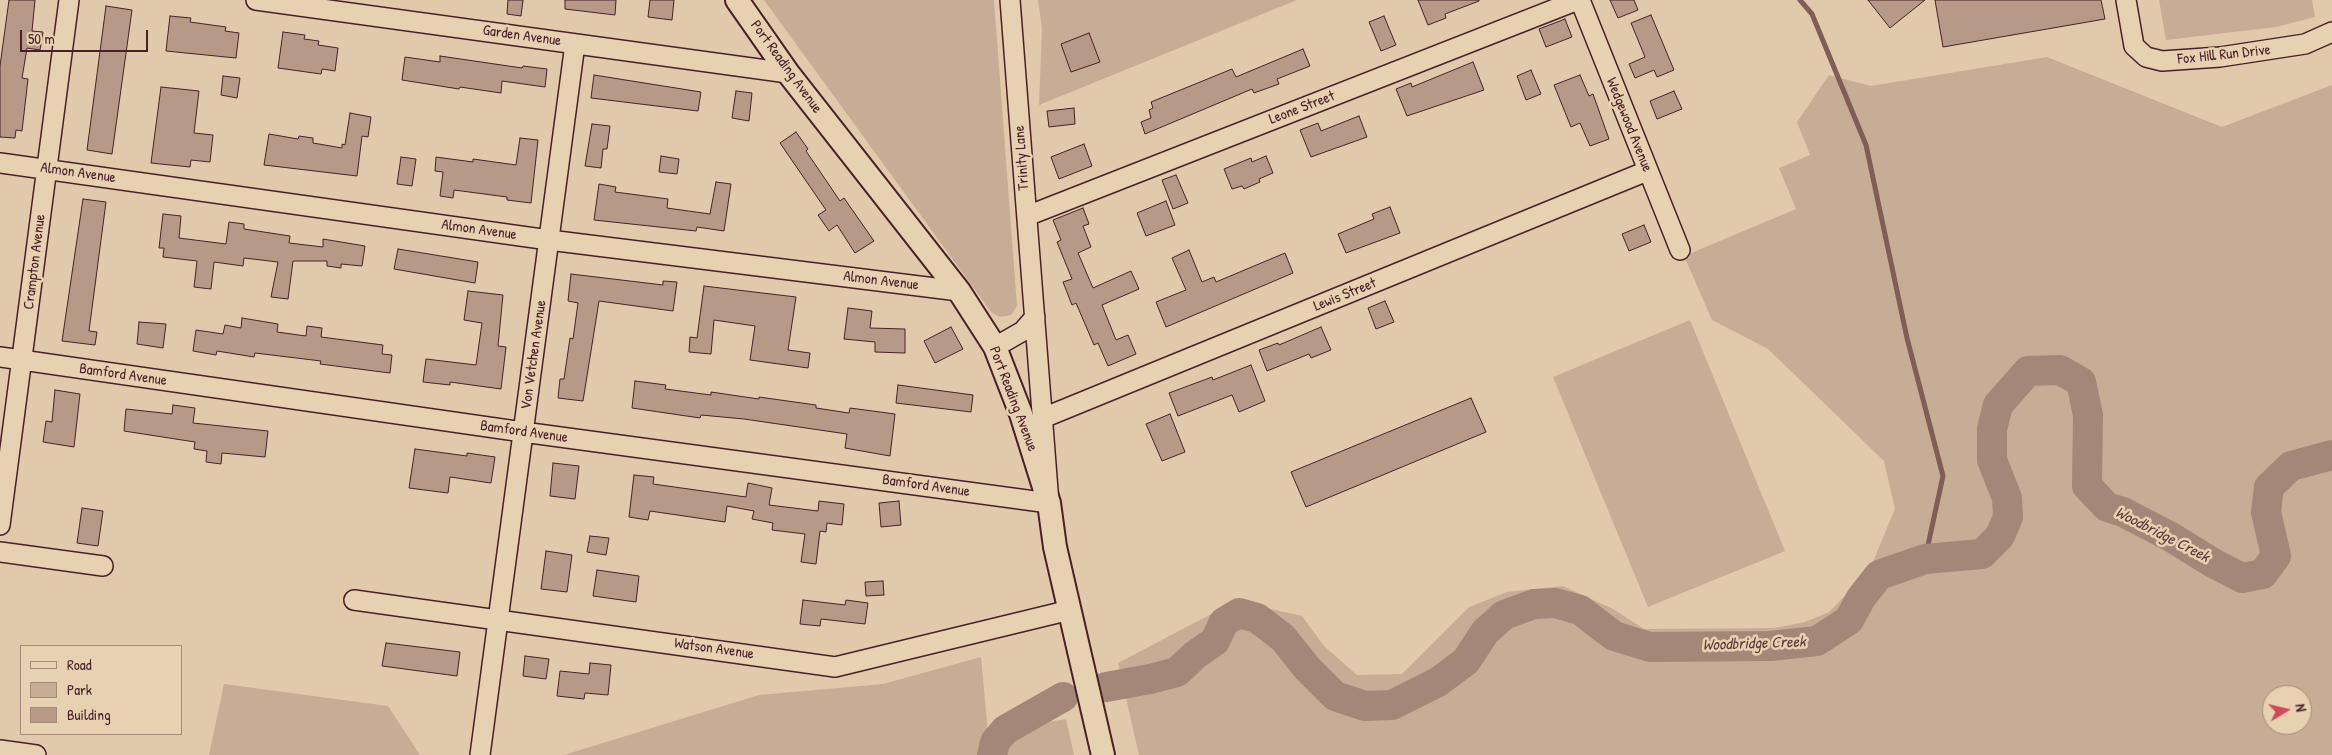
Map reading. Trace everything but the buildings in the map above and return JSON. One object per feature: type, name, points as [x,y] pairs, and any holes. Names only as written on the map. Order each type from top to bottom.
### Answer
[{"type":"main road","name":"Port Reading Avenue","points":[[737,0],[788,73],[958,291],[994,347],[1021,414],[1049,503],[1055,547],[1103,755]]},
{"type":"street","name":"Crampton Avenue","points":[[0,525],[69,0]]},
{"type":"street","name":"Garden Avenue","points":[[256,0],[788,73]]},
{"type":"street","name":"Trinity Lane","points":[[1010,0],[1049,503]]},
{"type":"street","name":"Leone Street","points":[[1027,216],[1579,0]]},
{"type":"street","name":"Wedgewood Avenue","points":[[1579,0],[1680,250]]},
{"type":"street","name":"Fox Hill Run Drive","points":[[2126,0],[2134,46],[2146,57],[2162,61],[2220,57],[2305,44],[2332,32]]},
{"type":"street","name":"Von Vetchen Avenue","points":[[480,755],[575,44]]},
{"type":"street","name":"Almon Avenue","points":[[0,163],[549,240],[958,291]]},
{"type":"street","name":"Lewis Street","points":[[1043,418],[1647,171]]},
{"type":"street","points":[[994,347],[1023,331],[1035,317]]},
{"type":"street","name":"Bamford Avenue","points":[[0,357],[524,432],[1049,503]]},
{"type":"street","points":[[0,552],[103,566]]},
{"type":"street","name":"Watson Avenue","points":[[354,600],[835,667],[1070,610]]},
{"type":"street","points":[[0,750],[36,755]]},
{"type":"green space","points":[[764,0],[994,0],[1017,306],[1011,315],[1000,317],[991,312]]},
{"type":"green space","points":[[1038,0],[1297,0],[1039,105],[1042,29]]},
{"type":"green space","points":[[2159,0],[2312,0],[2315,17],[2276,27],[2166,40]]},
{"type":"green space","points":[[2047,57],[2222,127],[2332,85],[2332,755],[1139,755],[1118,663],[1236,601],[1302,616],[1324,646],[1357,675],[1402,674],[1469,607],[1507,592],[1563,586],[1613,609],[1644,629],[1774,628],[1805,622],[1829,612],[1869,571],[1895,509],[1884,461],[1768,349],[1712,320],[1684,256],[1796,209],[1779,168],[1810,155],[1797,122],[1829,75],[1871,86]]},
{"type":"green space","points":[[1690,320],[1785,551],[1648,607],[1553,377]]},
{"type":"green space","points":[[981,657],[988,732],[1066,719],[1074,755],[564,755],[759,695],[883,684]]},
{"type":"green space","points":[[224,684],[388,706],[420,755],[209,755]]},
{"type":"waterway","points":[[1800,0],[1812,14],[1866,145],[1907,338],[1943,476],[1925,559]]},
{"type":"waterway","name":"Woodbridge Creek","points":[[1106,687],[1177,672],[1195,655],[1215,641],[1224,622],[1239,613],[1257,618],[1283,638],[1307,668],[1335,696],[1365,706],[1392,705],[1438,682],[1466,661],[1485,632],[1504,615],[1534,604],[1555,603],[1580,610],[1614,636],[1650,647],[1770,646],[1817,641],[1849,620],[1861,598],[1879,575],[1925,559],[1982,554],[2000,536],[2008,517],[2007,498],[1992,460],[1992,429],[1998,405],[2028,371],[2060,370],[2081,382],[2088,415],[2087,486],[2107,507],[2123,512],[2171,537],[2213,563],[2242,578],[2263,574],[2276,556],[2266,512],[2269,487],[2291,466],[2332,455]]},
{"type":"waterway","name":"Woodbridge Creek","points":[[992,755],[995,742],[1005,730],[1063,697]]}]
